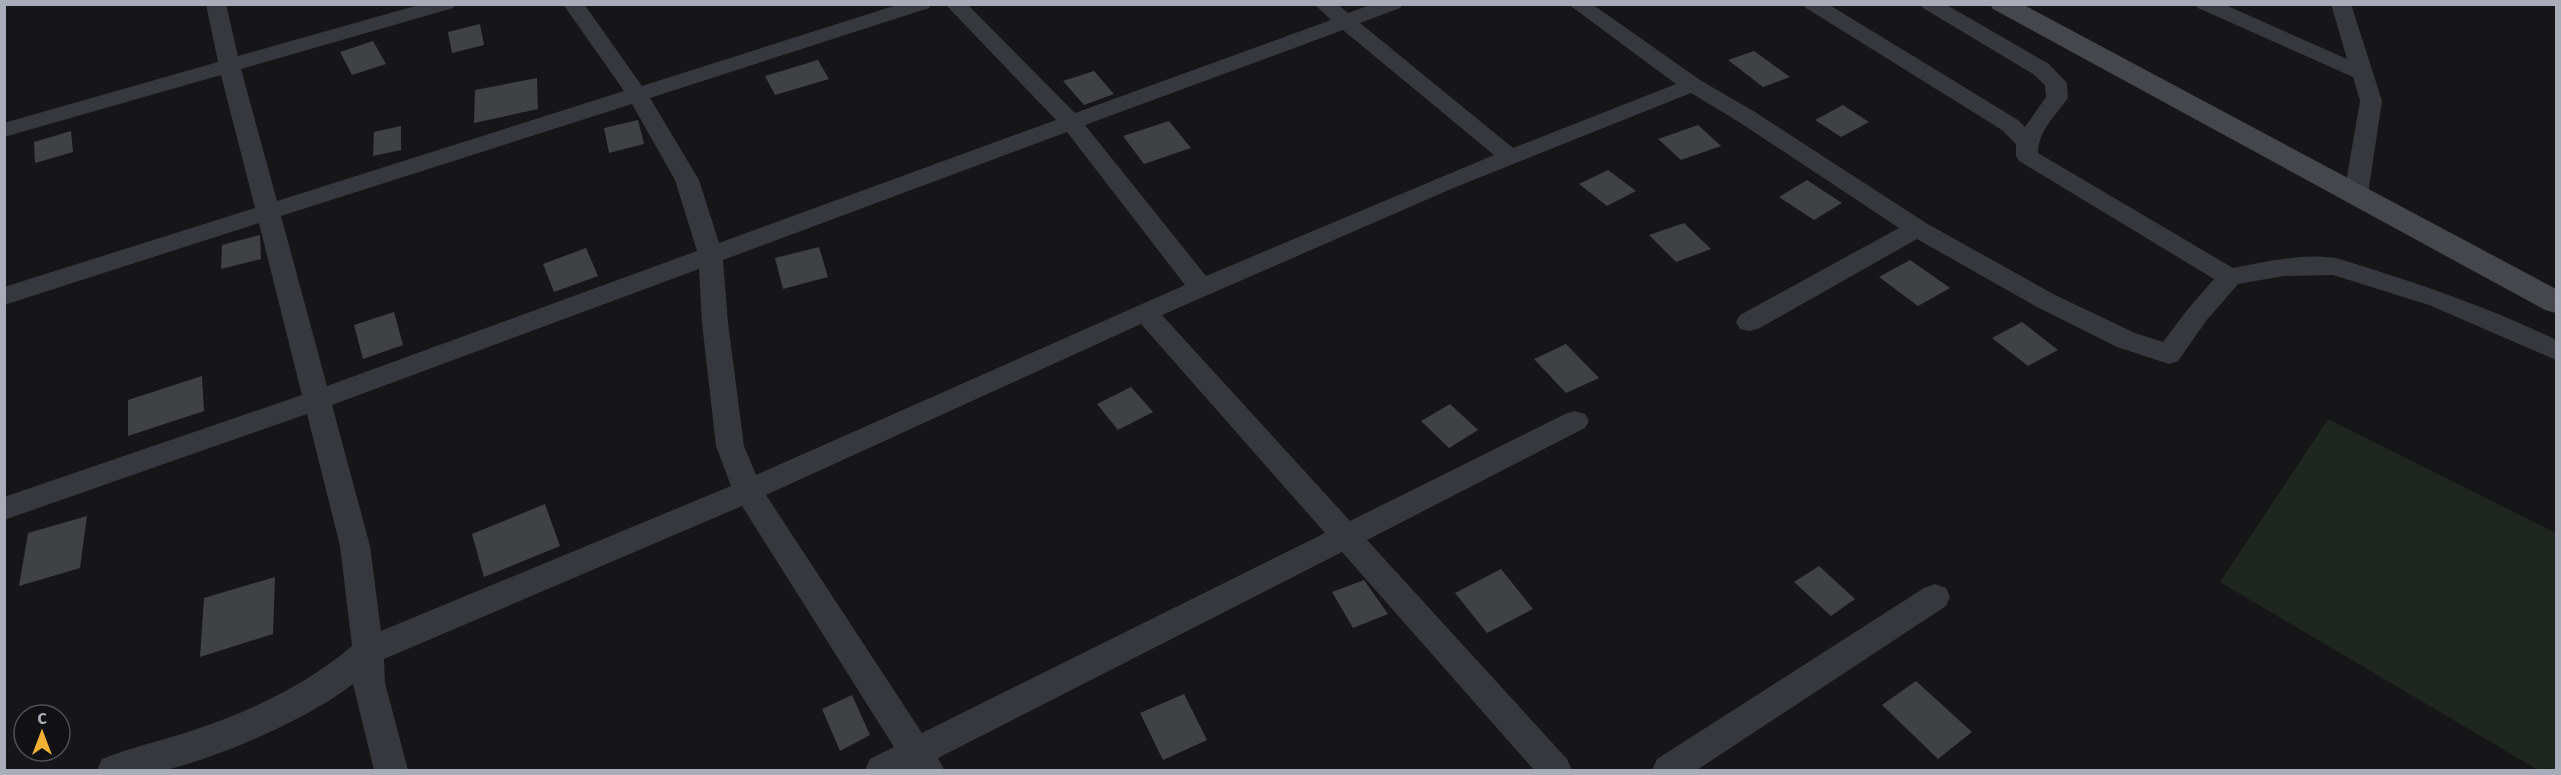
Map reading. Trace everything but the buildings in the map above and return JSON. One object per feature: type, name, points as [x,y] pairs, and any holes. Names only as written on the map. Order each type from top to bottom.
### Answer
[{"type":"street","points":[[216,4],[267,213],[355,546],[368,651],[369,683],[391,771]]},
{"type":"street","points":[[4,129],[230,68],[446,4]]},
{"type":"street","points":[[573,4],[638,96],[687,180],[710,254],[715,323],[730,446],[748,491],[922,762]]},
{"type":"street","points":[[4,296],[922,4]]},
{"type":"street","points":[[955,4],[1071,122],[1201,287]]},
{"type":"street","points":[[1324,4],[1510,157]]},
{"type":"street","points":[[4,509],[317,400],[1393,4]]},
{"type":"street","points":[[1578,4],[1692,85],[1747,117],[1917,229],[2046,301],[2126,340],[2169,354],[2197,315],[2230,277],[2284,267],[2334,266],[2438,299],[2503,325],[2556,351]]},
{"type":"street","points":[[1813,4],[2010,125],[2027,142]]},
{"type":"street","points":[[1930,4],[2041,69],[2056,83],[2057,98],[2042,116],[2027,142],[2027,156],[2230,277]]},
{"type":"street","points":[[2002,4],[2556,302]]},
{"type":"street","points":[[2205,4],[2362,73]]},
{"type":"street","points":[[2341,4],[2371,101],[2356,194]]},
{"type":"street","points":[[114,771],[198,746],[279,713],[327,685],[368,651],[748,491],[1201,287],[1510,157],[1692,85]]},
{"type":"street","points":[[1749,322],[1917,229]]},
{"type":"street","points":[[1144,312],[1556,771]]},
{"type":"street","points":[[882,771],[922,762],[1346,535],[1575,421]]},
{"type":"street","points":[[1670,771],[1935,597]]},
{"type":"shaded area","points":[[2328,419],[2556,533],[2556,770],[2538,770],[2220,582]]}]
